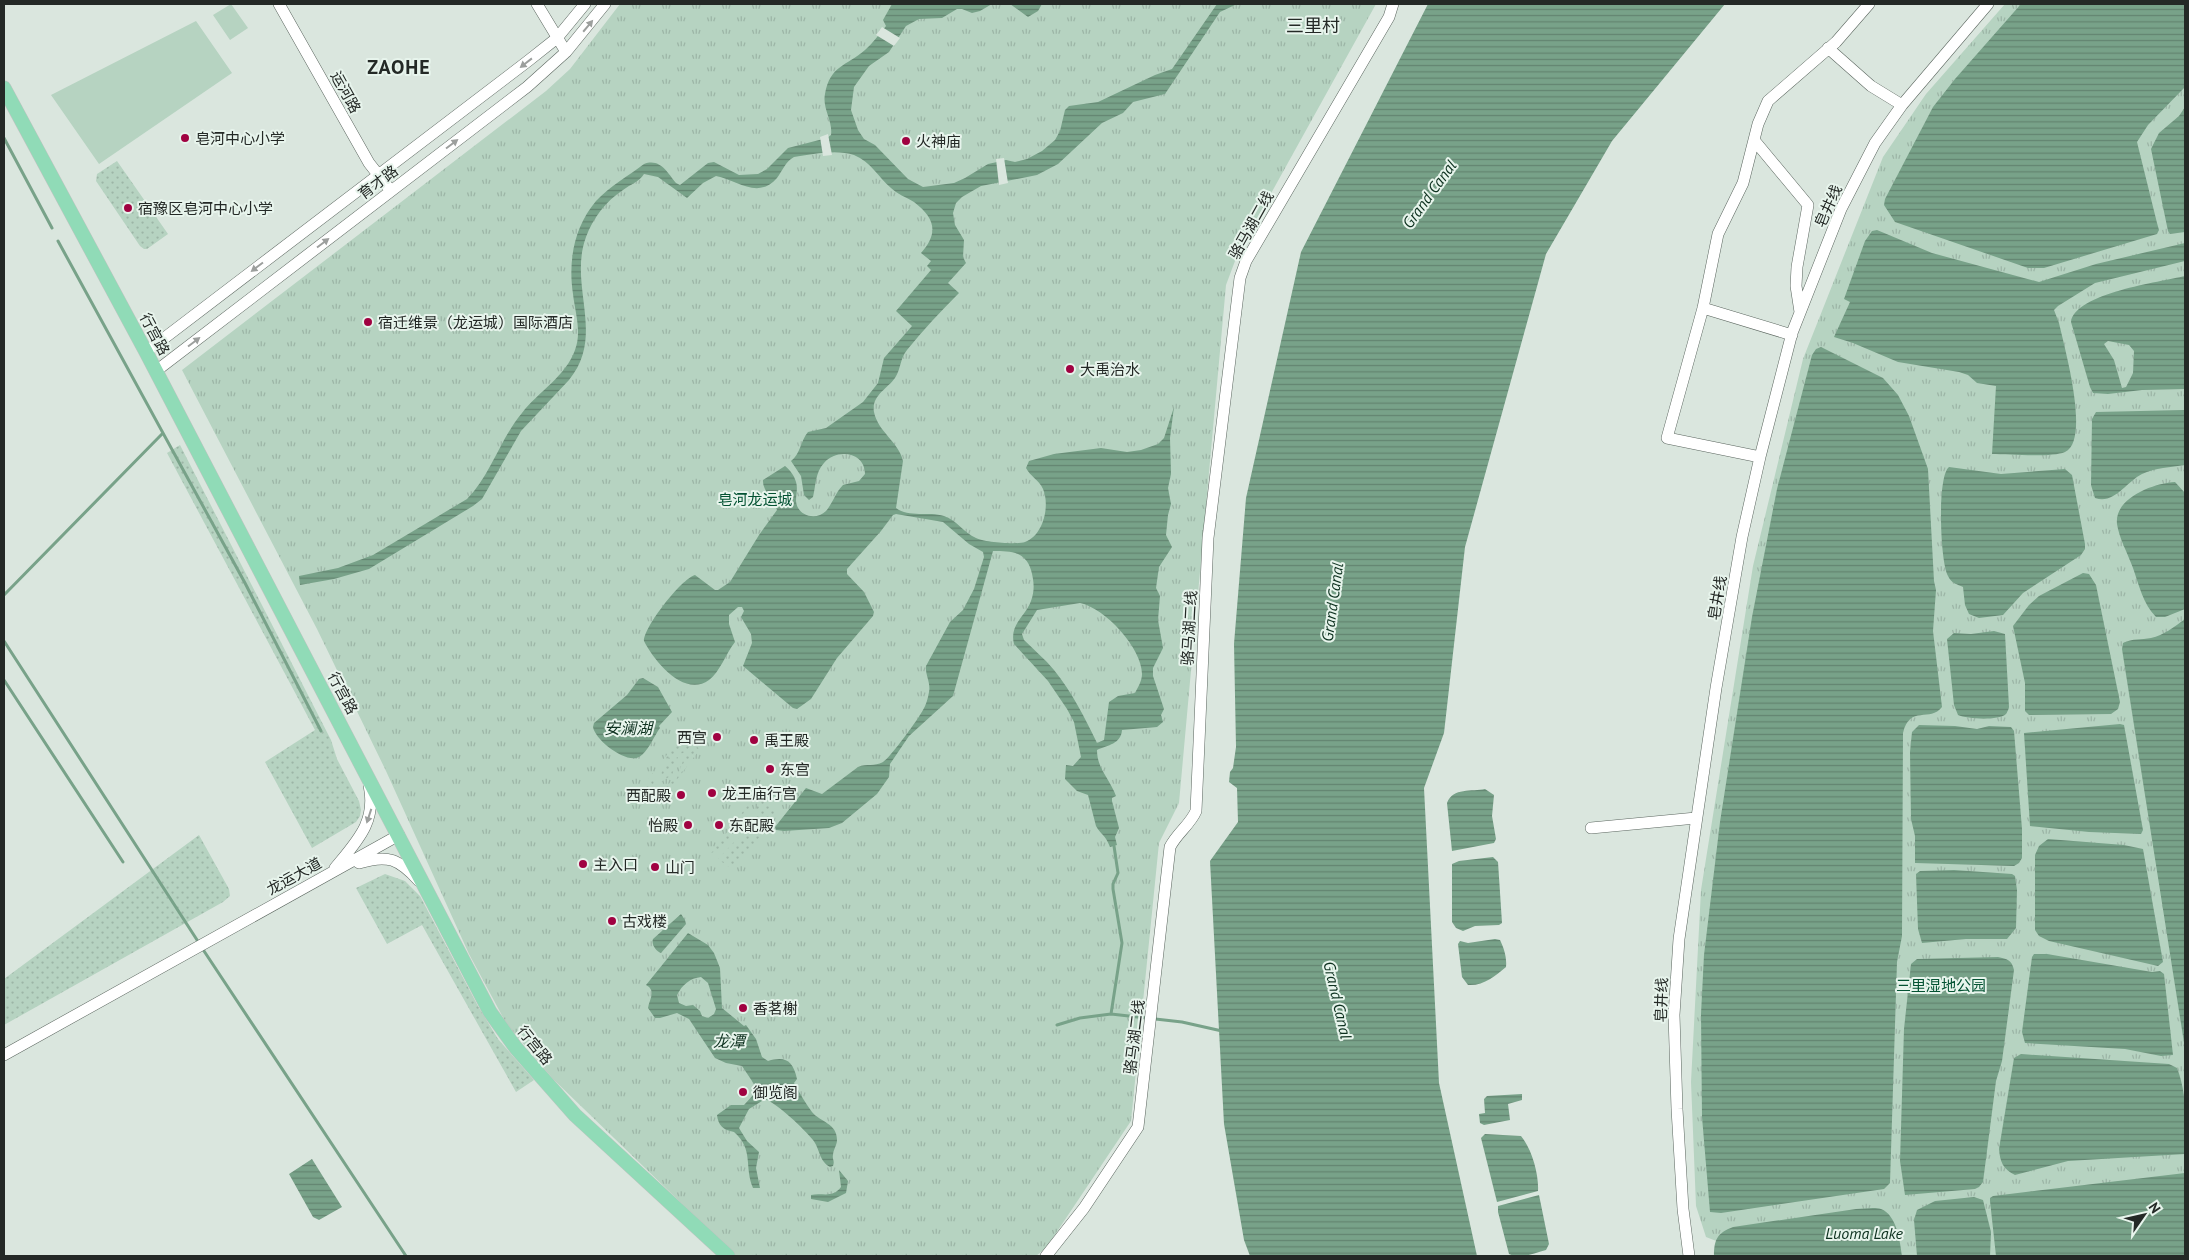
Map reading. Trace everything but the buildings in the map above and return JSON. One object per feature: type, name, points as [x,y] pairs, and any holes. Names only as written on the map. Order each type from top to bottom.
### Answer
[{"type":"main road","name":"行宫路","points":[[4,88],[156,371],[490,1012],[516,1048],[575,1115],[728,1256]]},
{"type":"street","name":"运河路","points":[[279,4],[369,163],[390,191]]},
{"type":"street","points":[[538,4],[566,52]]},
{"type":"street","name":"育才路","points":[[146,352],[557,38],[585,4]]},
{"type":"street","name":"育才路","points":[[156,371],[527,87],[566,52],[605,4]]},
{"type":"street","name":"骆马湖二线","points":[[1046,1256],[1084,1208],[1138,1127],[1170,847],[1193,819],[1196,811],[1208,538],[1240,278],[1246,261],[1389,17],[1393,4]]},
{"type":"street","points":[[1760,457],[1667,438],[1703,308],[1718,234],[1743,182],[1754,140],[1768,101],[1828,48],[1869,4]]},
{"type":"street","name":"皂井线","points":[[1689,1256],[1683,1209],[1674,1015],[1679,939],[1696,818],[1742,537],[1760,457],[1792,334],[1841,209],[1875,143],[1902,106],[1988,4]]},
{"type":"street","points":[[1828,48],[1870,86],[1902,106]]},
{"type":"street","points":[[1754,140],[1808,205],[1797,267],[1796,286],[1800,313]]},
{"type":"street","points":[[1703,308],[1792,334]]},
{"type":"street","points":[[334,871],[352,848],[368,820],[372,800],[365,769]]},
{"type":"street","points":[[1591,828],[1696,818]]},
{"type":"street","name":"龙运大道","points":[[4,1055],[399,835]]},
{"type":"street","points":[[334,871],[368,860],[389,858],[405,867],[428,892]]},
{"type":"green space","points":[[231,4],[248,28],[230,40],[213,15]]},
{"type":"green space","name":"皂河龙运城","points":[[620,4],[1376,4],[1238,253],[1226,285],[1179,803],[1159,843],[1131,1121],[1046,1248],[1036,1256],[736,1256],[553,1079],[506,1023],[469,954],[386,771],[317,629],[182,370],[546,91],[570,69]]},
{"type":"green space","name":"三里湿地公园","points":[[2005,4],[2185,4],[2185,1256],[1889,1256],[1724,1244],[1706,1237],[1696,1206],[1691,1082],[1701,890],[1753,566],[1803,359],[1883,157],[1926,94]]},
{"type":"green space","points":[[196,21],[232,73],[99,164],[51,95]]},
{"type":"green space","points":[[117,161],[168,234],[147,249],[140,246],[96,181],[97,174]]},
{"type":"green space","points":[[180,445],[331,740],[337,759],[359,801],[361,810],[356,822],[312,848],[265,762],[315,730],[167,453]]},
{"type":"green space","points":[[682,735],[693,744],[683,753],[663,760]]},
{"type":"green space","points":[[697,747],[700,749],[655,809],[651,807],[655,794],[677,778],[684,758]]},
{"type":"green space","points":[[678,757],[672,775],[659,783],[664,767]]},
{"type":"green space","points":[[653,773],[654,788],[642,803],[634,798]]},
{"type":"green space","points":[[759,797],[779,813],[733,870],[718,859],[735,841],[749,831],[755,816]]},
{"type":"green space","points":[[752,800],[743,830],[721,849],[711,853]]},
{"type":"green space","points":[[199,835],[229,889],[230,896],[223,902],[4,1025],[4,979]]},
{"type":"green space","points":[[385,874],[405,881],[420,896],[478,1006],[498,1039],[534,1080],[516,1092],[422,925],[387,944],[356,888]]},
{"type":"water","points":[[892,4],[992,4],[972,13],[957,9],[942,18],[919,19],[906,26],[889,52],[869,66],[854,87],[851,110],[858,130],[864,139],[875,145],[908,179],[923,187],[954,183],[988,164],[1006,160],[1015,162],[1027,159],[1042,151],[1055,140],[1060,131],[1065,110],[1069,106],[1098,102],[1172,69],[1217,4],[1237,4],[1220,12],[1165,94],[1133,102],[1123,113],[1102,123],[1058,164],[1037,175],[981,186],[962,197],[956,203],[953,213],[955,225],[964,240],[963,257],[966,263],[948,283],[959,293],[907,350],[895,378],[877,397],[874,406],[876,419],[901,454],[903,461],[896,508],[913,514],[944,516],[953,520],[972,536],[980,539],[992,542],[1015,543],[1025,542],[1032,538],[1037,533],[1044,519],[1045,496],[1039,483],[1026,468],[1029,461],[1054,454],[1101,448],[1127,452],[1141,450],[1158,444],[1164,438],[1174,407],[1170,438],[1171,474],[1168,488],[1171,504],[1166,535],[1172,547],[1159,567],[1156,588],[1160,596],[1158,620],[1163,648],[1153,668],[1153,676],[1164,709],[1161,715],[1163,722],[1157,727],[1122,730],[1117,741],[1097,750],[1101,768],[1116,796],[1112,798],[1112,801],[1119,828],[1115,837],[1117,845],[1110,847],[1096,826],[1088,795],[1077,791],[1065,779],[1066,765],[1073,766],[1081,757],[1074,722],[1048,681],[1014,644],[1014,631],[1029,606],[1034,589],[1033,578],[1028,564],[1025,559],[1016,553],[993,551],[953,696],[909,736],[890,764],[889,777],[877,794],[842,823],[829,828],[784,831],[776,830],[775,827],[806,788],[822,794],[858,767],[883,762],[904,738],[927,701],[929,682],[926,666],[950,622],[963,610],[974,589],[984,557],[983,552],[969,544],[943,522],[893,515],[847,569],[847,574],[864,592],[874,612],[873,616],[837,658],[811,699],[797,709],[793,708],[743,666],[752,643],[751,634],[741,617],[744,611],[742,607],[738,607],[729,615],[729,624],[735,642],[713,677],[699,684],[680,681],[671,675],[662,667],[644,641],[656,615],[689,578],[695,575],[715,590],[730,582],[777,510],[764,488],[763,480],[785,466],[792,473],[796,482],[797,506],[803,513],[817,516],[826,511],[843,485],[859,481],[865,474],[864,467],[855,457],[843,454],[829,458],[819,471],[813,497],[809,500],[804,495],[801,476],[791,461],[808,432],[826,428],[863,402],[878,383],[884,358],[912,326],[896,311],[931,270],[927,266],[931,261],[921,253],[930,239],[932,226],[921,208],[893,190],[870,166],[854,155],[832,152],[794,157],[786,164],[777,178],[762,188],[747,187],[716,176],[703,183],[687,198],[658,177],[644,174],[617,194],[601,210],[592,223],[586,237],[582,255],[581,274],[586,328],[585,346],[580,363],[569,380],[521,431],[482,499],[369,569],[334,579],[300,585],[299,576],[338,568],[373,555],[467,499],[483,479],[514,423],[565,368],[575,350],[578,329],[571,269],[574,245],[588,211],[601,196],[644,164],[659,164],[680,185],[708,163],[714,162],[739,175],[758,174],[767,169],[788,148],[827,138],[831,135],[831,130],[824,99],[827,84],[840,67],[871,44],[886,26],[883,20]],"holes":[[[1080,603],[1090,606],[1111,621],[1129,641],[1136,653],[1142,674],[1141,682],[1135,693],[1118,696],[1109,702],[1104,740],[1097,743],[1061,678],[1024,640],[1022,634],[1037,610]]]},
{"type":"water","points":[[1010,4],[1042,4],[1038,11],[1028,17]]},
{"type":"water","name":"Grand Canal","points":[[1428,4],[1725,4],[1612,141],[1546,254],[1465,547],[1444,733],[1424,788],[1439,1083],[1477,1256],[1250,1256],[1244,1240],[1224,1124],[1210,861],[1238,822],[1237,788],[1229,782],[1236,747],[1234,644],[1246,498],[1301,252]]},
{"type":"water","points":[[2021,4],[2185,4],[2185,87],[2148,125],[2137,142],[2159,230],[2157,234],[2044,268],[2028,268],[1895,222],[1884,205],[1885,199],[1933,107]]},
{"type":"water","points":[[2185,107],[2185,232],[2170,234],[2151,149],[2159,133],[2179,116]]},
{"type":"water","points":[[1877,230],[1932,253],[2039,282],[2096,264],[2185,243],[2185,261],[2095,283],[2054,310],[2059,323],[2074,392],[2076,430],[2072,444],[2065,452],[2058,454],[1992,454],[1996,386],[1977,383],[1968,375],[1959,372],[1898,362],[1834,337],[1850,302],[1844,299],[1865,241],[1872,231]]},
{"type":"water","points":[[2185,276],[2185,389],[2142,390],[2108,394],[2093,393],[2071,322],[2076,312],[2087,303],[2120,290]],"holes":[[[2108,341],[2129,345],[2134,351],[2133,373],[2126,387],[2122,388],[2114,360],[2104,344]]]},
{"type":"water","points":[[1821,347],[1883,378],[1898,395],[1909,416],[1928,469],[1936,590],[1933,631],[1942,707],[1932,714],[1915,716],[1910,719],[1903,733],[1902,936],[1897,962],[1890,1183],[1884,1189],[1721,1213],[1710,1212],[1702,1117],[1701,1014],[1704,955],[1720,822],[1752,617],[1777,489],[1812,355],[1816,349]]},
{"type":"water","points":[[2185,410],[2185,465],[2147,472],[2136,478],[2114,496],[2102,499],[2095,498],[2091,485],[2092,419],[2096,412]]},
{"type":"water","points":[[1949,467],[2001,474],[2065,469],[2072,475],[2085,549],[2081,555],[2023,593],[2003,615],[1979,618],[1969,614],[1965,605],[1963,587],[1951,581],[1945,568],[1943,554],[1941,502],[1945,474]]},
{"type":"water","points":[[2175,482],[2185,493],[2185,609],[2165,617],[2156,617],[2139,588],[2118,529],[2118,515],[2128,500],[2137,494],[2157,485]]},
{"type":"water","points":[[2083,573],[2089,574],[2096,585],[2120,702],[2118,709],[2111,714],[2029,715],[2025,711],[2025,683],[2013,626],[2029,605],[2039,596]]},
{"type":"water","points":[[2185,619],[2185,1049],[2122,649],[2123,643],[2130,640],[2156,637]]},
{"type":"water","points":[[1994,631],[2005,634],[2008,710],[2006,714],[1996,718],[1975,718],[1958,715],[1954,705],[1947,639],[1954,633],[1971,634]]},
{"type":"water","name":"安澜湖","points":[[643,678],[658,687],[672,712],[659,726],[660,728],[651,744],[642,755],[633,758],[612,750],[599,738],[593,727],[594,723],[627,695],[639,679]]},
{"type":"water","points":[[1919,725],[1977,729],[1989,726],[2011,727],[2014,731],[2022,829],[2022,858],[2019,863],[2014,866],[1915,863],[1915,836],[1911,819],[1910,752],[1912,732]]},
{"type":"water","points":[[2124,725],[2143,830],[2141,834],[2089,832],[2030,826],[2024,733]]},
{"type":"water","points":[[1485,789],[1494,795],[1492,816],[1496,839],[1494,843],[1452,851],[1447,803],[1458,792]]},
{"type":"water","points":[[2048,839],[2124,845],[2143,849],[2163,962],[2158,966],[2049,941],[2039,936],[2035,930],[2035,855],[2039,846]]},
{"type":"water","points":[[1493,857],[1498,862],[1502,923],[1499,925],[1475,926],[1463,931],[1456,928],[1452,922],[1452,864],[1459,861]]},
{"type":"water","points":[[1954,870],[2012,874],[2015,876],[2017,890],[2016,928],[2007,939],[1966,939],[1922,943],[1918,929],[1916,874],[1920,871]]},
{"type":"water","points":[[681,914],[686,924],[661,953],[659,952],[653,945],[653,939]]},
{"type":"water","name":"龙潭","points":[[688,933],[708,945],[714,953],[720,968],[722,1008],[744,1026],[746,1025],[756,1039],[762,1057],[768,1061],[784,1059],[791,1064],[797,1079],[794,1083],[807,1105],[815,1115],[831,1126],[836,1134],[837,1140],[833,1153],[833,1166],[830,1167],[824,1162],[815,1143],[804,1130],[784,1111],[765,1099],[749,1109],[739,1128],[747,1141],[759,1152],[756,1168],[760,1188],[753,1188],[744,1145],[734,1132],[722,1126],[717,1115],[731,1105],[744,1105],[754,1094],[754,1084],[742,1066],[726,1063],[715,1058],[689,1019],[677,1013],[655,1018],[648,1008],[652,993],[646,985]],"holes":[[[701,977],[708,983],[716,1009],[714,1014],[708,1018],[702,1016],[700,1011],[693,1005],[686,1006],[679,1003],[677,995],[687,983]]]},
{"type":"water","points":[[1500,940],[1503,946],[1506,967],[1484,982],[1468,985],[1462,977],[1458,944],[1460,941],[1468,943]]},
{"type":"water","points":[[2034,954],[2047,954],[2152,972],[2160,971],[2164,974],[2173,1055],[2161,1056],[2125,1049],[2025,1043],[2022,1032],[2032,957]]},
{"type":"water","points":[[1998,957],[2009,961],[2014,970],[2002,1061],[1996,1081],[1983,1182],[1975,1189],[1905,1195],[1900,1161],[1904,1029],[1911,964],[1917,959]]},
{"type":"water","points":[[2021,1054],[2169,1064],[2177,1068],[2183,1089],[2185,1154],[2068,1161],[2015,1175],[2011,1173],[2003,1165],[1999,1149],[2014,1058]]},
{"type":"water","points":[[1522,1094],[1522,1100],[1508,1104],[1510,1120],[1484,1125],[1480,1123],[1479,1114],[1485,1113],[1484,1099],[1487,1096]]},
{"type":"water","points":[[1485,1134],[1521,1136],[1534,1162],[1538,1191],[1497,1202],[1481,1138]]},
{"type":"water","points":[[312,1159],[342,1207],[319,1220],[313,1217],[289,1174]]},
{"type":"water","points":[[839,1170],[848,1181],[846,1193],[828,1202],[811,1199],[811,1195],[830,1194],[838,1191],[841,1187]]},
{"type":"water","points":[[2185,1173],[2185,1256],[1996,1256],[1990,1201],[1990,1198],[1993,1196]]},
{"type":"water","points":[[1539,1195],[1549,1244],[1546,1250],[1522,1256],[1513,1256],[1509,1254],[1498,1206]]},
{"type":"water","points":[[1974,1197],[1983,1200],[1991,1232],[1990,1256],[1917,1256],[1914,1220],[1917,1210],[1935,1201]]},
{"type":"water","name":"Luoma Lake","points":[[1878,1208],[1891,1217],[1897,1230],[1902,1256],[1714,1256],[1717,1238],[1723,1232],[1733,1227],[1856,1209]]},
{"type":"pier","points":[[882,27],[900,38],[894,46],[876,35]]},
{"type":"pier","points":[[828,134],[832,155],[823,156],[820,137]]},
{"type":"pier","points":[[1004,158],[1008,183],[999,185],[996,159]]},
{"type":"waterway","points":[[4,138],[52,228]]},
{"type":"waterway","points":[[58,241],[245,583],[321,731]]},
{"type":"waterway","points":[[4,595],[163,433]]},
{"type":"waterway","points":[[4,641],[199,943]]},
{"type":"waterway","points":[[4,680],[123,862]]},
{"type":"waterway","points":[[1114,846],[1118,873],[1113,889],[1122,943],[1111,1014],[1182,1022],[1222,1031]]},
{"type":"waterway","points":[[202,948],[406,1256]]},
{"type":"waterway","points":[[1057,1025],[1080,1018],[1111,1014]]},
{"type":"place","name":"皂河中心小学","points":[[185,138]]},
{"type":"place","name":"火神庙","points":[[906,141]]},
{"type":"place","name":"宿豫区皂河中心小学","points":[[128,208]]},
{"type":"place","name":"宿迁维景（龙运城）国际酒店","points":[[368,322]]},
{"type":"place","name":"大禹治水","points":[[1070,369]]},
{"type":"place","name":"西宫","points":[[717,737]]},
{"type":"place","name":"禹王殿","points":[[754,740]]},
{"type":"place","name":"东宫","points":[[770,769]]},
{"type":"place","name":"龙王庙行宫","points":[[712,793]]},
{"type":"place","name":"西配殿","points":[[681,795]]},
{"type":"place","name":"怡殿","points":[[688,825]]},
{"type":"place","name":"东配殿","points":[[719,825]]},
{"type":"place","name":"主入口","points":[[583,864]]},
{"type":"place","name":"山门","points":[[655,867]]},
{"type":"place","name":"古戏楼","points":[[612,921]]},
{"type":"place","name":"香茗榭","points":[[743,1008]]},
{"type":"place","name":"御览阁","points":[[743,1092]]},
{"type":"district","name":"三里村","points":[[1313,25]]},
{"type":"district","name":"ZAOHE","points":[[399,67]]}]
